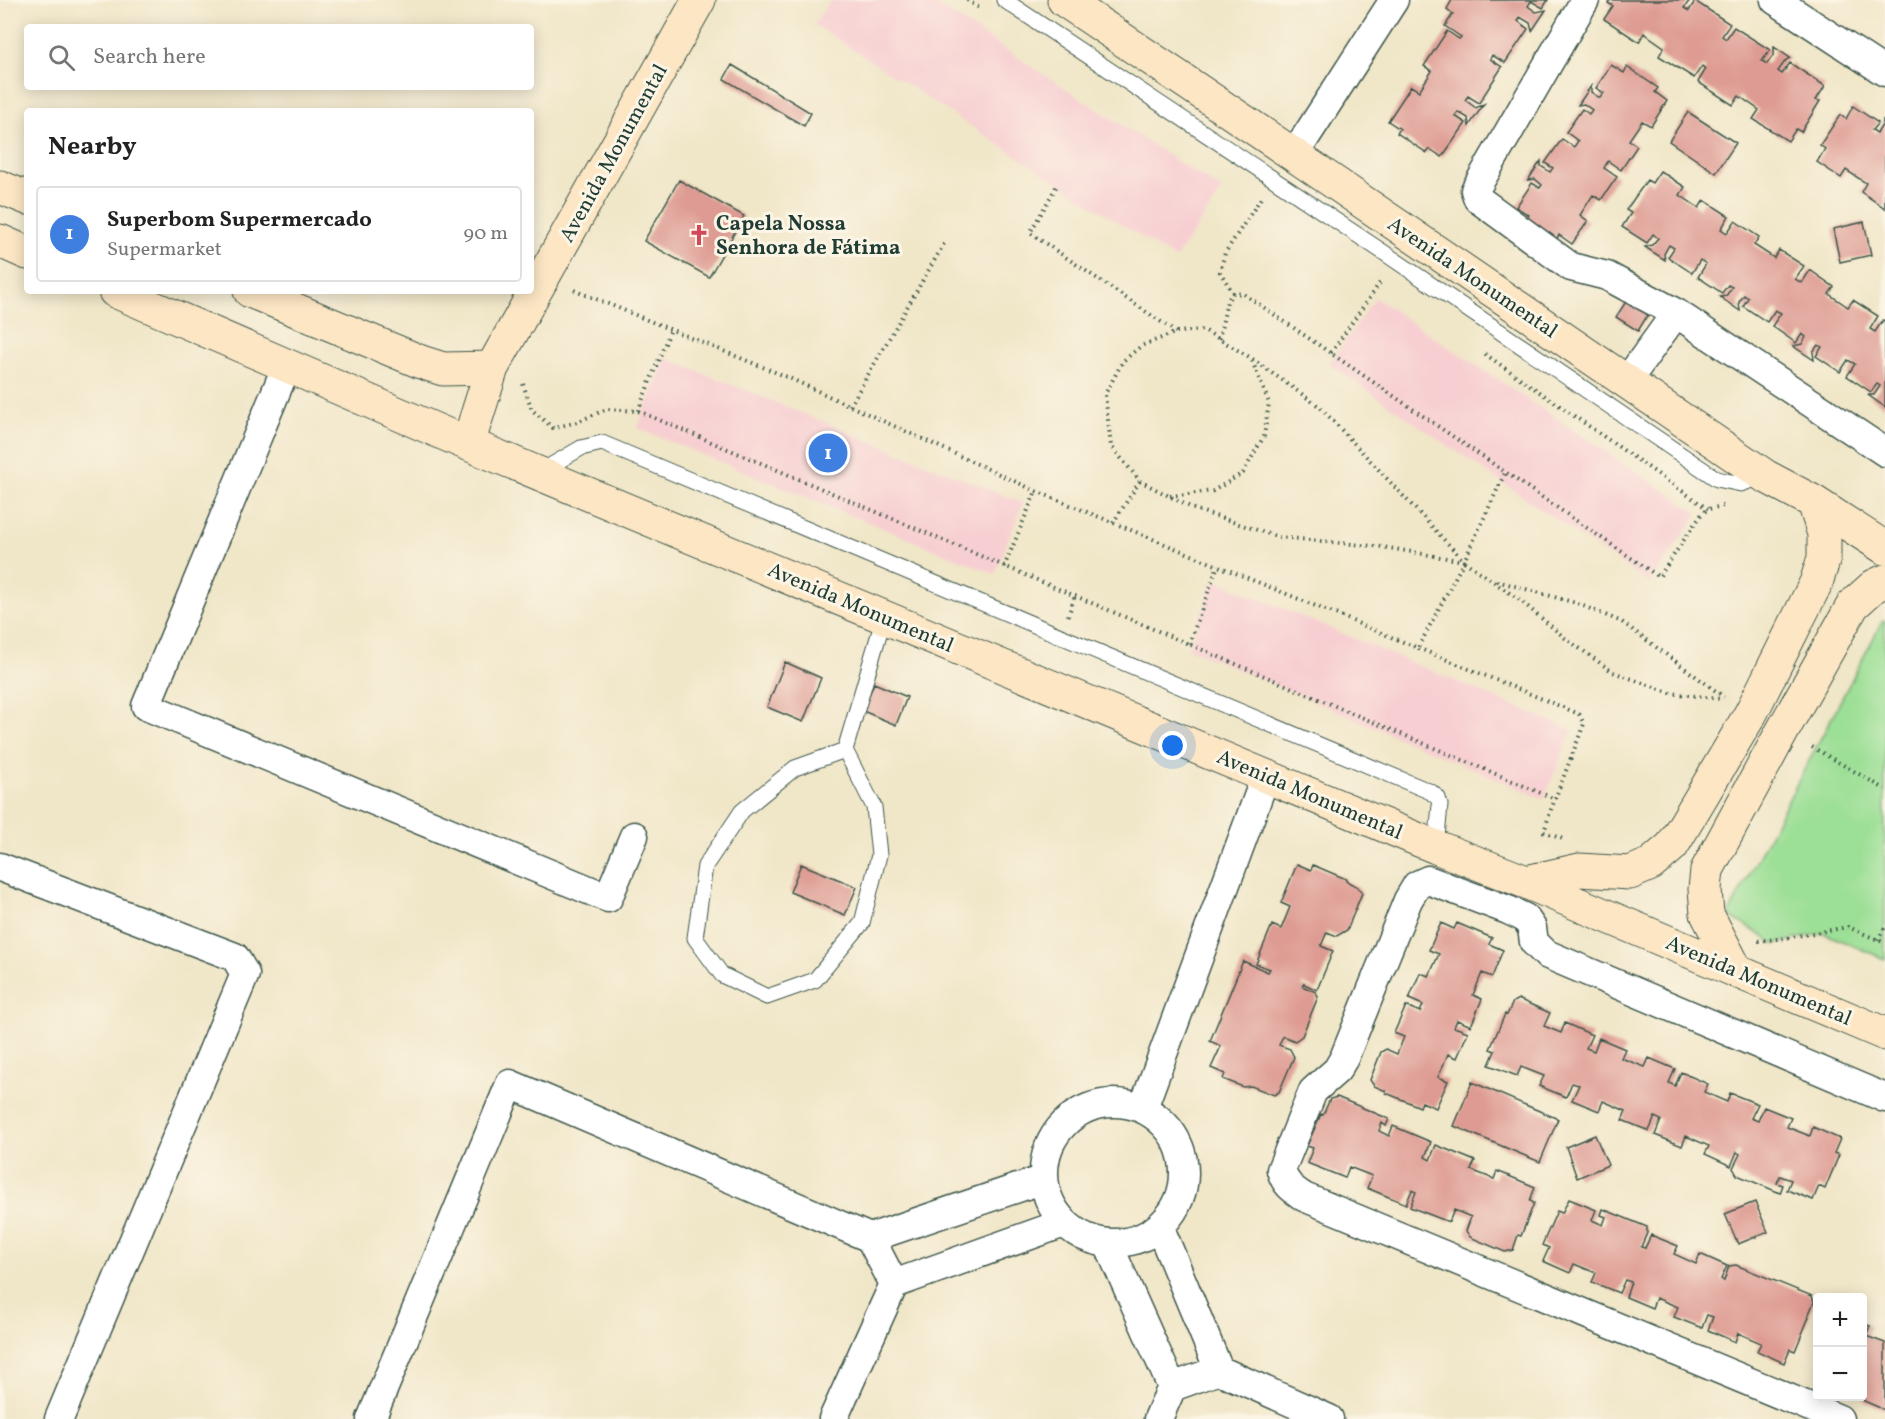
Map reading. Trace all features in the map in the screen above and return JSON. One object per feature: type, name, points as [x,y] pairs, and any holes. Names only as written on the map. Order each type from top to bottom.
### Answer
[{"type":"street","name":"Avenida Monumental","points":[[534,293],[699,0]]},
{"type":"street","name":"Avenida Monumental","points":[[1064,0],[1294,154],[1765,476],[1814,502],[1885,548]]},
{"type":"street","points":[[1294,154],[1394,0]]},
{"type":"street","points":[[1585,0],[1475,190],[1478,199],[1571,267],[1607,276],[1676,313],[1885,452]]},
{"type":"street","points":[[1774,0],[1885,72]]},
{"type":"street","points":[[0,187],[24,197]]},
{"type":"street","points":[[0,241],[24,252]]},
{"type":"street","name":"Avenida Monumental","points":[[122,294],[468,444],[1436,847],[1526,882],[1744,956],[1885,1034]]},
{"type":"street","points":[[257,294],[443,369],[492,368]]},
{"type":"street","name":"Avenida Monumental","points":[[468,444],[492,368],[534,294]]},
{"type":"street","points":[[1627,381],[1676,313]]},
{"type":"street","points":[[287,365],[146,705],[608,898],[634,836]]},
{"type":"street","points":[[1526,882],[1579,870],[1630,873],[1652,864],[1672,846],[1751,713],[1816,583],[1824,558],[1824,534],[1814,502]]},
{"type":"street","points":[[1744,956],[1707,914],[1705,889],[1707,870],[1853,605],[1874,586],[1885,581]]},
{"type":"street","points":[[1143,1108],[1266,775]]},
{"type":"street","points":[[0,867],[235,957],[245,974],[59,1419]]},
{"type":"street","points":[[1839,1419],[1304,1197],[1284,1181],[1281,1170],[1313,1091],[1337,1070],[1344,1058],[1408,900],[1417,885],[1428,880],[1525,918],[1532,928],[1534,942],[1546,954],[1885,1098]]},
{"type":"street","points":[[371,1419],[510,1084],[870,1238],[894,1284]]},
{"type":"street","points":[[1114,1102],[1143,1108],[1171,1130],[1185,1163],[1182,1199],[1160,1228],[1136,1241],[1108,1244],[1084,1237],[1064,1223],[1050,1202],[1044,1179],[1047,1150],[1062,1125],[1086,1108],[1114,1102]]},
{"type":"street","points":[[870,1238],[1044,1179]]},
{"type":"street","points":[[833,1419],[894,1284],[1064,1223]]},
{"type":"street","points":[[1160,1228],[1219,1370],[1329,1419]]},
{"type":"street","points":[[1108,1244],[1172,1387]]},
{"type":"street","points":[[1158,1419],[1172,1387],[1219,1370]]},
{"type":"lane","points":[[1004,0],[1383,252],[1717,479],[1741,483],[1765,476]]},
{"type":"lane","points":[[537,473],[581,448],[602,442],[1431,792],[1438,798],[1440,805],[1436,847]]},
{"type":"lane","points":[[845,750],[795,768],[742,812],[705,866],[695,938],[722,975],[767,997],[815,980],[862,923],[879,855],[874,807],[845,750],[884,616]]},
{"type":"path","points":[[1056,187],[1030,233],[1177,332]]},
{"type":"path","points":[[1233,293],[1220,272],[1225,253],[1261,198]]},
{"type":"path","points":[[850,406],[945,242]]},
{"type":"path","points":[[1331,353],[1380,281]]},
{"type":"path","points":[[570,288],[787,377],[1036,492],[1579,714],[1584,724],[1544,832],[1573,842]]},
{"type":"path","points":[[1218,339],[1227,301],[1233,293]]},
{"type":"path","points":[[1233,293],[1244,294],[1659,577],[1701,516],[1708,509],[1729,505]]},
{"type":"path","points":[[638,411],[671,329]]},
{"type":"path","points":[[1464,561],[1383,547],[1278,537],[1194,509],[1140,481],[1111,446],[1105,394],[1123,361],[1141,346],[1177,332],[1204,330],[1251,358],[1320,407],[1464,561],[1494,580],[1565,638],[1613,672],[1671,693],[1728,700],[1622,622],[1576,603],[1494,580]]},
{"type":"path","points":[[1169,496],[1213,491],[1243,473],[1264,436],[1269,403],[1251,358]]},
{"type":"path","points":[[522,383],[532,410],[553,428],[577,422],[607,409],[638,411],[1555,799]]},
{"type":"path","points":[[1418,648],[1464,561],[1505,473]]},
{"type":"path","points":[[1113,523],[1140,481]]},
{"type":"path","points":[[1004,567],[1036,492]]},
{"type":"path","points":[[1189,644],[1218,565]]},
{"type":"path","points":[[1783,730],[1885,789]]},
{"type":"path","points":[[1744,956],[1786,938],[1848,927],[1885,943]]},
{"type":"path","points":[[1878,940],[1885,927]]},
{"type":"shaded area","points":[[831,0],[929,0],[1222,190],[1175,259],[814,24]]},
{"type":"shaded area","points":[[1375,298],[1698,513],[1649,583],[1329,364]]},
{"type":"shaded area","points":[[666,358],[1023,503],[995,574],[637,428]]},
{"type":"shaded area","points":[[1215,580],[1572,730],[1544,799],[1188,648]]},
{"type":"green space","points":[[1883,620],[1885,621],[1885,959],[1823,933],[1775,944],[1728,915]]},
{"type":"building","points":[[1452,0],[1548,0],[1543,8],[1531,1],[1528,6],[1536,12],[1546,10],[1532,31],[1530,23],[1520,17],[1518,21],[1528,29],[1505,63],[1492,55],[1490,59],[1502,67],[1479,103],[1468,96],[1465,100],[1476,108],[1484,104],[1469,126],[1468,118],[1458,112],[1455,116],[1466,123],[1442,157],[1430,149],[1427,153],[1397,133],[1400,129],[1388,121],[1411,86],[1419,91],[1432,71],[1424,66],[1447,31],[1459,39],[1461,37],[1445,26],[1453,14],[1447,9]]},
{"type":"building","points":[[1610,0],[1690,0],[1684,8],[1689,11],[1695,1],[1730,24],[1722,36],[1726,39],[1734,27],[1770,50],[1762,61],[1767,64],[1774,54],[1774,47],[1790,58],[1778,71],[1782,74],[1790,63],[1825,86],[1816,100],[1820,101],[1801,132],[1796,129],[1788,141],[1753,119],[1759,110],[1739,96],[1733,105],[1698,82],[1706,69],[1702,66],[1694,78],[1659,56],[1664,47],[1644,33],[1639,42],[1604,19],[1613,6],[1608,3]]},
{"type":"building","points":[[732,65],[811,113],[804,126],[724,79]]},
{"type":"building","points":[[1611,65],[1624,73],[1627,67],[1658,88],[1655,92],[1667,101],[1651,126],[1642,121],[1629,140],[1637,146],[1621,170],[1608,161],[1604,168],[1617,177],[1601,200],[1593,195],[1580,215],[1588,221],[1572,244],[1559,235],[1555,241],[1525,221],[1529,215],[1516,207],[1532,183],[1540,188],[1542,185],[1535,179],[1528,180],[1541,161],[1541,166],[1550,172],[1553,168],[1545,163],[1562,139],[1574,147],[1578,141],[1566,132],[1582,109],[1589,114],[1592,110],[1584,104],[1578,105],[1591,86],[1591,92],[1600,98],[1604,93],[1596,88]]},
{"type":"building","points":[[1853,106],[1878,123],[1872,130],[1877,133],[1883,120],[1885,121],[1885,208],[1861,192],[1866,183],[1846,170],[1841,178],[1817,162],[1825,149],[1820,145],[1840,115],[1846,119]]},
{"type":"building","points":[[1688,112],[1736,143],[1716,173],[1669,141]]},
{"type":"building","points":[[1660,171],[1685,187],[1680,195],[1699,208],[1704,200],[1729,216],[1721,229],[1727,233],[1735,221],[1759,237],[1754,245],[1774,258],[1779,250],[1804,266],[1795,279],[1802,283],[1810,270],[1834,287],[1829,294],[1848,307],[1853,300],[1878,316],[1870,329],[1875,332],[1883,320],[1885,321],[1885,407],[1868,395],[1874,395],[1880,386],[1877,384],[1871,392],[1847,376],[1855,364],[1848,360],[1840,372],[1816,356],[1822,347],[1818,345],[1813,352],[1814,360],[1793,346],[1802,344],[1806,337],[1802,334],[1796,343],[1772,326],[1781,313],[1775,310],[1767,322],[1743,306],[1748,298],[1744,295],[1739,302],[1740,311],[1720,297],[1726,296],[1732,287],[1728,285],[1722,293],[1698,277],[1706,264],[1700,260],[1692,273],[1668,257],[1674,248],[1669,245],[1664,254],[1665,260],[1645,247],[1652,245],[1658,238],[1653,234],[1647,243],[1622,227],[1631,213],[1626,210],[1647,180],[1652,183]]},
{"type":"building","points":[[679,180],[744,216],[709,277],[644,241]]},
{"type":"building","points":[[1864,222],[1871,255],[1840,262],[1833,229]]},
{"type":"building","points":[[1629,297],[1650,311],[1638,331],[1616,317]]},
{"type":"building","points":[[785,662],[821,678],[803,722],[767,707]]},
{"type":"building","points":[[874,683],[907,697],[896,725],[863,711]]},
{"type":"building","points":[[801,864],[857,887],[845,915],[790,892]]},
{"type":"building","points":[[1297,864],[1311,870],[1313,865],[1346,879],[1358,887],[1362,893],[1347,930],[1337,936],[1327,932],[1321,946],[1333,951],[1317,990],[1304,982],[1302,986],[1316,992],[1318,997],[1302,1036],[1295,1041],[1283,1036],[1279,1045],[1290,1049],[1294,1057],[1279,1092],[1274,1095],[1223,1079],[1225,1074],[1211,1068],[1221,1046],[1210,1041],[1243,961],[1268,972],[1270,969],[1256,964],[1272,925],[1281,929],[1290,907],[1281,903]]},
{"type":"building","points":[[1441,923],[1454,929],[1457,923],[1492,938],[1489,944],[1503,950],[1492,977],[1482,973],[1473,995],[1482,999],[1471,1026],[1457,1020],[1454,1027],[1468,1032],[1457,1058],[1448,1054],[1438,1077],[1448,1081],[1436,1108],[1422,1102],[1420,1107],[1386,1093],[1374,1086],[1370,1080],[1381,1052],[1386,1049],[1397,1054],[1404,1037],[1394,1033],[1406,1006],[1420,1012],[1423,1005],[1409,999],[1420,973],[1429,976],[1439,954],[1429,950]]},
{"type":"building","points":[[1518,999],[1550,1013],[1544,1026],[1561,1033],[1565,1023],[1592,1035],[1586,1048],[1594,1051],[1599,1038],[1625,1049],[1621,1058],[1645,1067],[1649,1058],[1675,1069],[1669,1083],[1675,1086],[1681,1072],[1708,1084],[1704,1092],[1727,1102],[1730,1093],[1758,1104],[1751,1118],[1758,1121],[1764,1107],[1791,1118],[1787,1127],[1810,1136],[1813,1127],[1840,1139],[1834,1153],[1839,1155],[1825,1189],[1819,1186],[1813,1200],[1787,1190],[1791,1180],[1780,1176],[1777,1183],[1783,1185],[1780,1193],[1737,1175],[1733,1168],[1740,1154],[1737,1152],[1731,1166],[1705,1154],[1709,1146],[1686,1136],[1682,1146],[1655,1135],[1661,1120],[1655,1117],[1649,1131],[1622,1120],[1626,1111],[1603,1101],[1599,1111],[1572,1100],[1579,1085],[1572,1083],[1566,1097],[1539,1086],[1544,1076],[1521,1067],[1517,1076],[1489,1065],[1495,1051],[1490,1049],[1505,1014],[1507,1015],[1513,1002]]},
{"type":"building","points":[[1472,1082],[1558,1119],[1540,1162],[1454,1126]]},
{"type":"building","points":[[1337,1097],[1389,1119],[1386,1126],[1382,1123],[1379,1131],[1389,1136],[1393,1126],[1431,1142],[1425,1157],[1430,1160],[1436,1145],[1475,1161],[1471,1170],[1494,1179],[1497,1171],[1535,1187],[1530,1201],[1534,1203],[1513,1250],[1505,1252],[1470,1237],[1466,1231],[1471,1217],[1454,1210],[1449,1222],[1410,1207],[1416,1192],[1412,1190],[1406,1204],[1367,1188],[1372,1176],[1349,1167],[1345,1178],[1307,1163],[1313,1148],[1307,1146],[1321,1114],[1323,1115],[1330,1099]]},
{"type":"building","points":[[1595,1135],[1608,1165],[1577,1178],[1566,1147]]},
{"type":"building","points":[[1569,1199],[1596,1210],[1592,1220],[1603,1225],[1606,1217],[1601,1215],[1603,1209],[1647,1227],[1641,1247],[1645,1248],[1651,1235],[1678,1246],[1674,1254],[1696,1264],[1700,1254],[1727,1266],[1721,1279],[1724,1281],[1729,1266],[1736,1265],[1812,1296],[1813,1304],[1795,1351],[1790,1349],[1784,1363],[1757,1351],[1761,1343],[1738,1333],[1735,1342],[1708,1330],[1713,1317],[1707,1315],[1702,1328],[1674,1317],[1678,1307],[1656,1298],[1652,1308],[1626,1297],[1631,1282],[1625,1280],[1619,1293],[1592,1282],[1596,1273],[1574,1264],[1570,1273],[1543,1261],[1549,1248],[1542,1245],[1557,1211],[1562,1213]]},
{"type":"building","points":[[1755,1202],[1768,1232],[1738,1244],[1725,1214]]},
{"type":"building","points":[[1867,1336],[1885,1343],[1885,1410],[1864,1401],[1867,1401]]},
{"type":"place","name":"Capela Nossa Senhora de Fátima","points":[[699,235]]},
{"type":"place","name":"Superbom Supermercado","points":[[828,453]]}]
